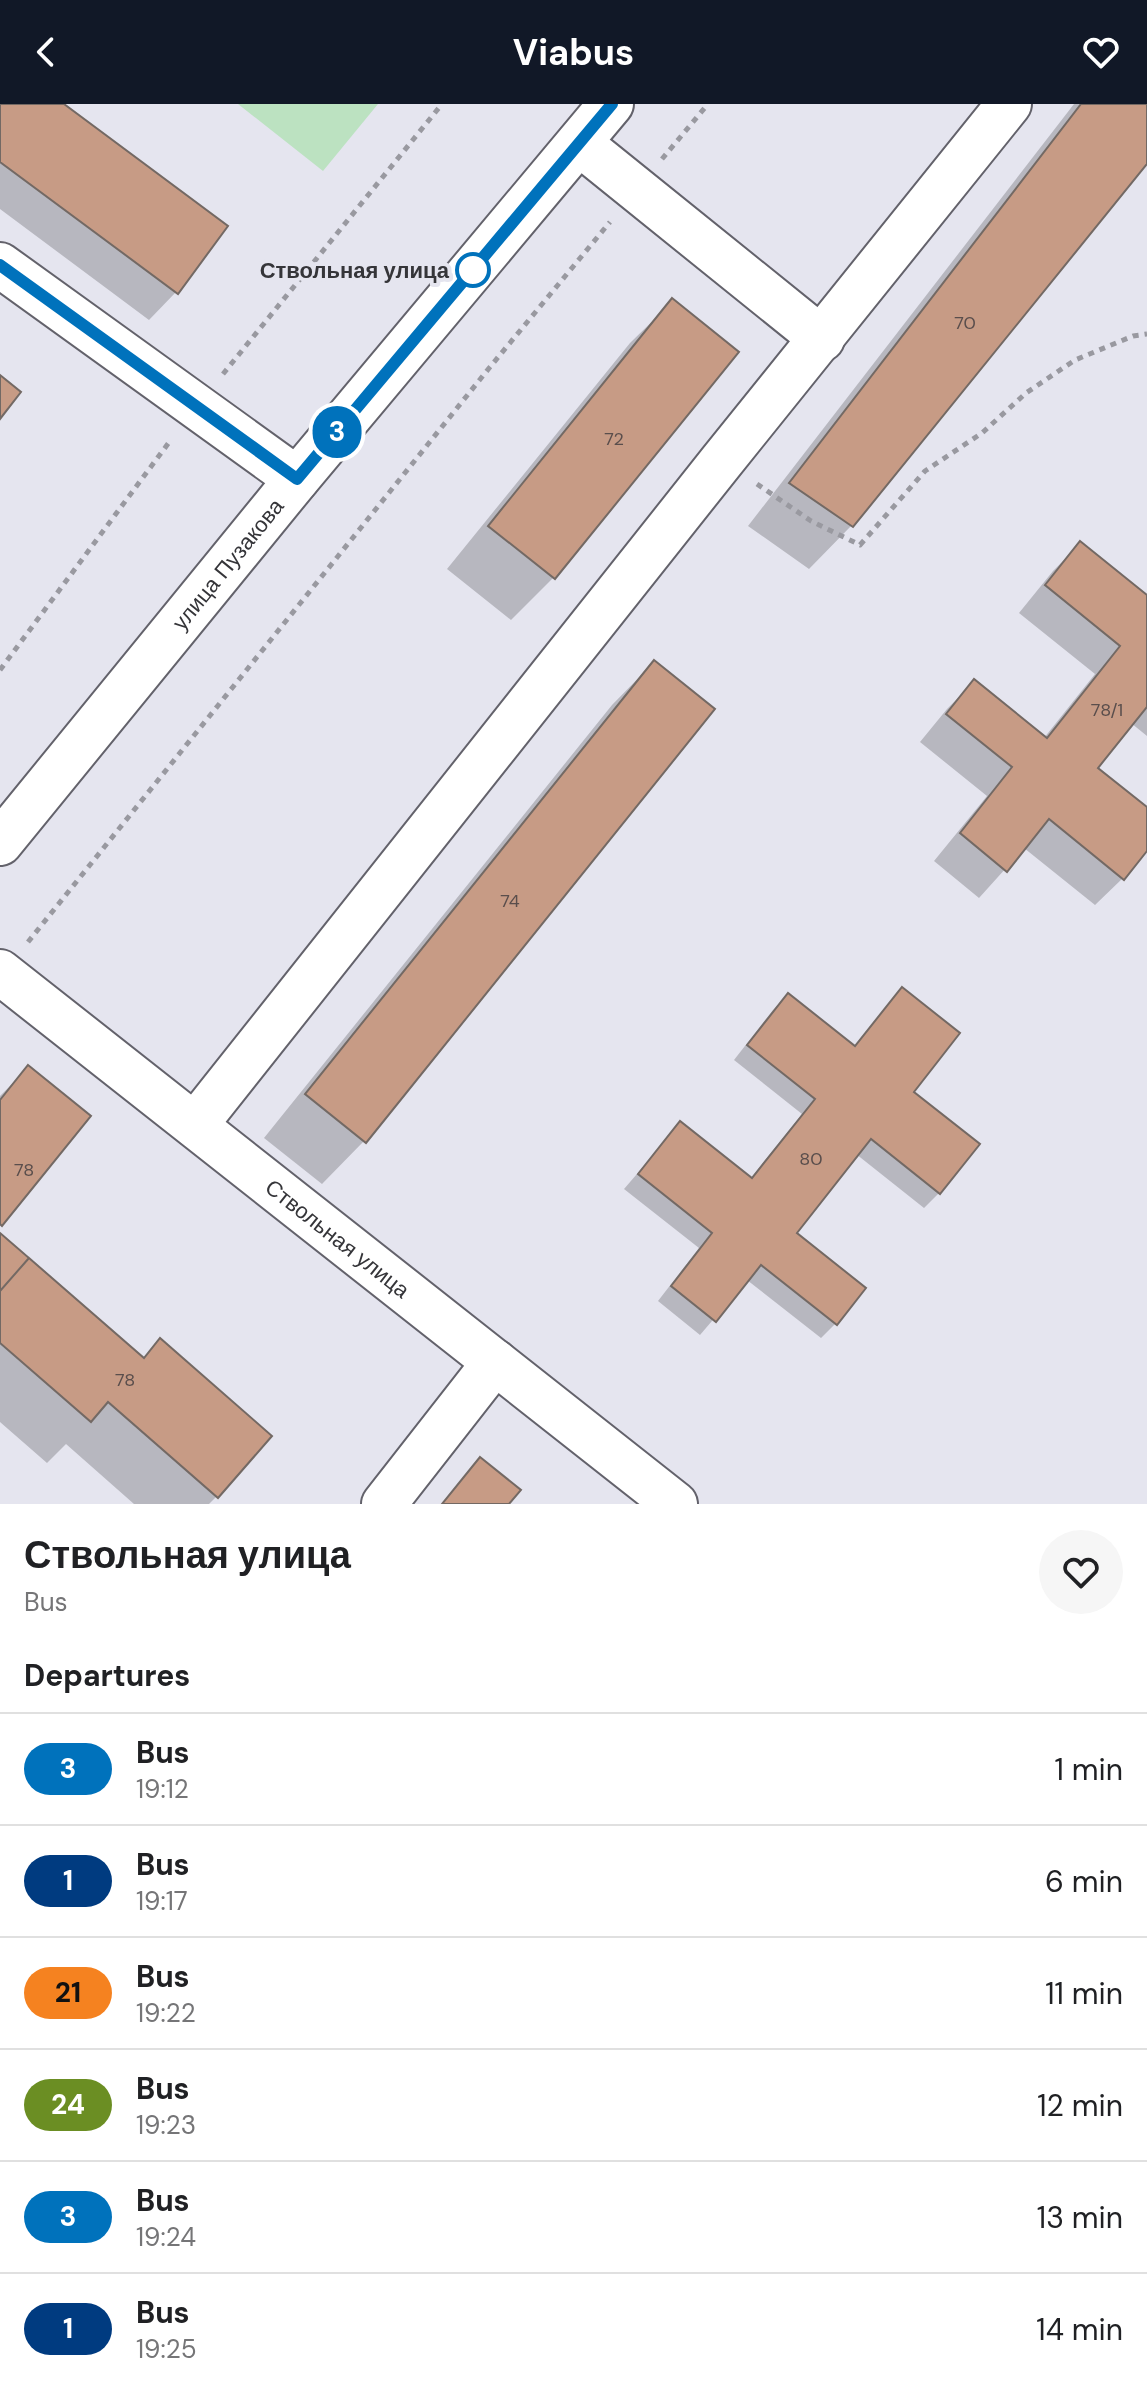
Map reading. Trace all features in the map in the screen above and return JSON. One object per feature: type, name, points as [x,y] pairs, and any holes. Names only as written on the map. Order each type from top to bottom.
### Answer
[{"type":"street","name":"улица Пузакова","points":[[0,843],[297,479],[611,104]]},
{"type":"street","points":[[195,1125],[1009,104]]},
{"type":"street","points":[[579,143],[822,339]]},
{"type":"street","points":[[0,265],[297,479]]},
{"type":"street","name":"Ствольная улица","points":[[3,974],[675,1504]]},
{"type":"street","points":[[384,1504],[495,1362]]},
{"type":"path","points":[[3,974],[490,367],[708,104]]},
{"type":"path","points":[[721,462],[811,521],[860,545],[925,471],[982,433],[1026,393],[1075,360],[1133,336],[1147,334]]},
{"type":"green space","points":[[238,104],[378,104],[323,171]]},
{"type":"building","points":[[0,104],[64,104],[228,226],[178,294],[0,162]]},
{"type":"building","points":[[1081,104],[1147,104],[1147,164],[853,527],[789,483]]},
{"type":"building","points":[[672,298],[739,352],[555,579],[488,526]]},
{"type":"building","points":[[0,375],[21,392],[0,419]]},
{"type":"building","points":[[1080,541],[1147,595],[1147,707],[1098,768],[1147,807],[1147,851],[1124,880],[1049,819],[1007,872],[960,833],[1012,767],[946,714],[974,679],[1047,738],[1120,646],[1045,585]]},
{"type":"building","points":[[654,660],[715,709],[366,1143],[305,1094]]},
{"type":"building","points":[[902,987],[960,1033],[914,1092],[980,1144],[940,1194],[871,1139],[797,1233],[866,1288],[837,1325],[761,1265],[716,1322],[671,1286],[712,1233],[638,1174],[680,1121],[752,1178],[815,1099],[747,1045],[788,993],[855,1046]]},
{"type":"building","points":[[28,1065],[91,1116],[2,1226],[0,1100]]},
{"type":"building","points":[[0,1233],[29,1258],[0,1291]]},
{"type":"building","points":[[29,1258],[144,1358],[160,1338],[272,1436],[218,1498],[108,1402],[91,1422],[0,1343],[0,1291]]},
{"type":"building","points":[[480,1457],[521,1490],[509,1504],[442,1504]]},
{"type":"bus line","name":"3","points":[[0,265],[297,479],[612,104]]},
{"type":"place","name":"Ствольная улица","points":[[473,270]]}]
